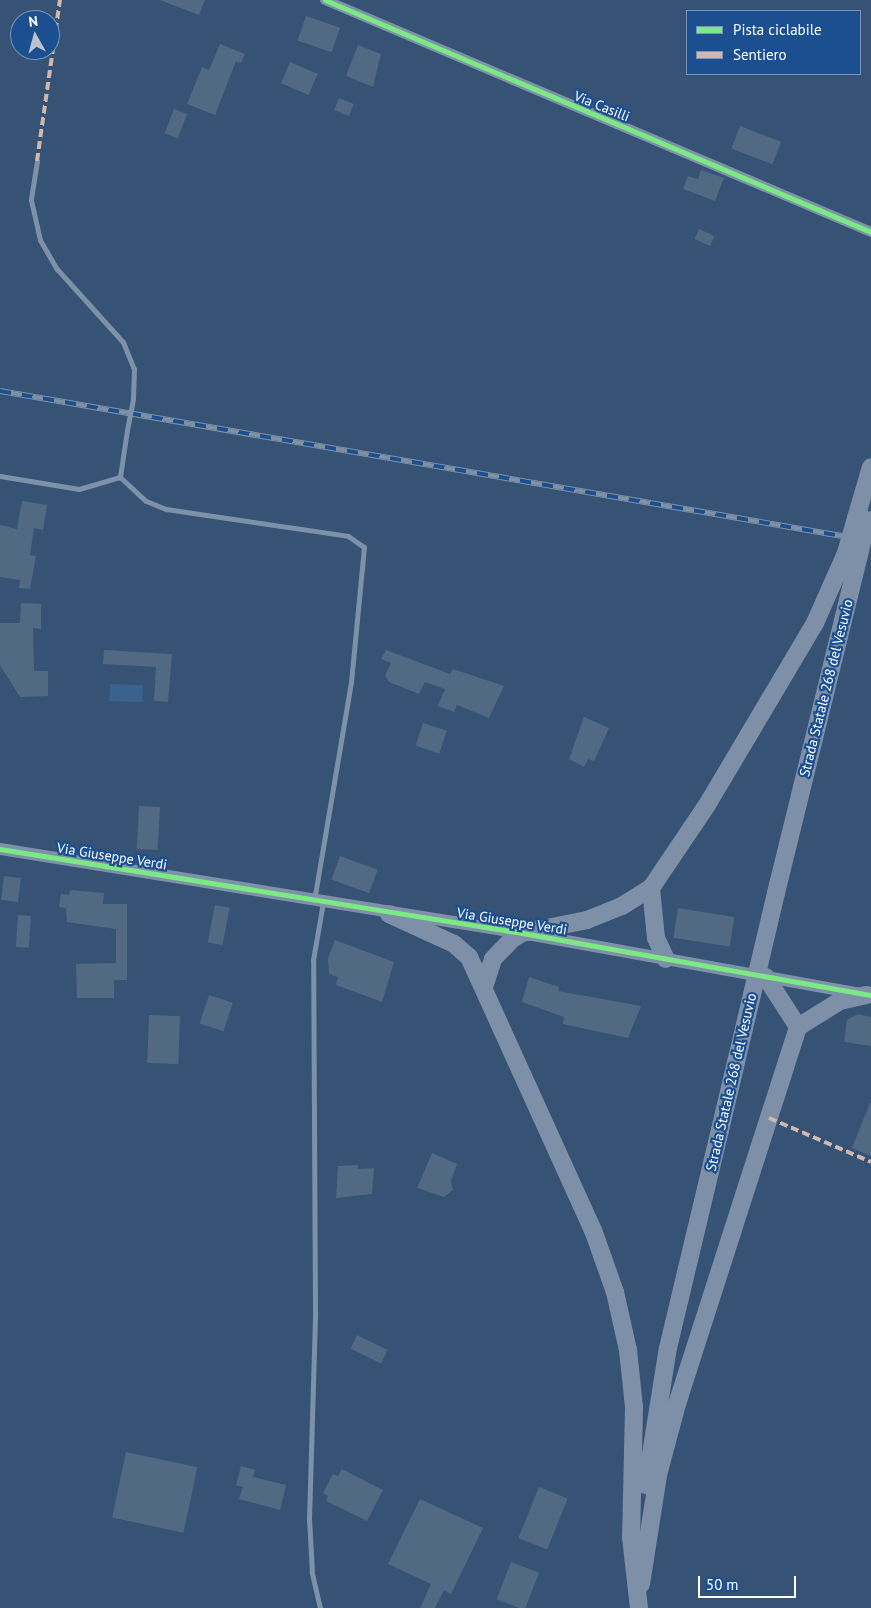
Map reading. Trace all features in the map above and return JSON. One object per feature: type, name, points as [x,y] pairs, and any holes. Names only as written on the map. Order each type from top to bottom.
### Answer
[{"type":"highway","points":[[484,987],[493,959],[522,933],[587,920],[622,906],[651,888],[707,805],[815,623],[852,554],[862,519],[871,467]]},
{"type":"highway","points":[[862,519],[871,503]]},
{"type":"highway","name":"Strada Statale 268 del Vesuvio","points":[[640,1608],[646,1480],[659,1391],[776,893],[852,554]]},
{"type":"highway","points":[[651,888],[656,938],[666,959]]},
{"type":"highway","points":[[389,914],[454,944],[469,957],[593,1230],[615,1292],[634,1407],[631,1537],[640,1608]]},
{"type":"highway","points":[[766,977],[798,1027]]},
{"type":"highway","points":[[641,1584],[658,1475],[677,1404],[798,1027],[840,1001],[869,995]]},
{"type":"street","name":"Via Casilli","points":[[325,0],[871,232]]},
{"type":"street","name":"Via Giuseppe Verdi","points":[[0,850],[389,914],[522,933],[869,995]]},
{"type":"lane","points":[[37,160],[32,200],[40,240],[57,269],[123,342],[134,369],[133,399],[120,476]]},
{"type":"lane","points":[[0,476],[79,488],[120,476]]},
{"type":"lane","points":[[120,476],[146,501],[166,509],[348,536],[364,547],[351,682],[319,902],[313,960],[315,1312],[309,1519],[312,1572],[320,1608]]},
{"type":"water","points":[[110,684],[143,685],[142,702],[109,701]]},
{"type":"building","points":[[160,0],[205,0],[199,15]]},
{"type":"building","points":[[306,16],[340,28],[332,52],[298,41]]},
{"type":"building","points":[[220,44],[245,54],[241,63],[236,61],[215,115],[187,104],[202,67],[209,70]]},
{"type":"building","points":[[358,45],[381,54],[373,87],[346,76]]},
{"type":"building","points":[[290,62],[318,74],[309,95],[281,83]]},
{"type":"building","points":[[339,98],[354,104],[349,116],[334,110]]},
{"type":"building","points":[[174,109],[187,114],[178,138],[165,133]]},
{"type":"building","points":[[740,126],[781,142],[772,164],[731,148]]},
{"type":"building","points":[[701,170],[724,178],[715,201],[683,189],[688,176],[698,179]]},
{"type":"building","points":[[699,229],[715,236],[710,246],[695,239]]},
{"type":"building","points":[[22,501],[47,505],[43,530],[34,528],[30,555],[36,556],[30,589],[19,588],[20,580],[0,577],[0,525],[17,529]]},
{"type":"building","points":[[21,603],[41,604],[41,629],[33,628],[34,671],[48,671],[48,696],[20,697],[0,665],[0,623],[20,623]]},
{"type":"building","points":[[104,650],[172,654],[168,702],[154,701],[156,667],[103,664]]},
{"type":"building","points":[[386,650],[450,674],[453,669],[504,686],[489,718],[457,705],[454,712],[438,706],[445,689],[425,682],[419,694],[389,682],[385,676],[391,663],[381,659]]},
{"type":"building","points":[[584,717],[609,728],[594,761],[588,759],[584,767],[569,759]]},
{"type":"building","points":[[423,723],[447,731],[439,754],[416,746]]},
{"type":"building","points":[[139,806],[160,807],[158,850],[137,849]]},
{"type":"building","points":[[340,856],[378,870],[369,893],[331,879]]},
{"type":"building","points":[[4,876],[21,878],[18,902],[1,900]]},
{"type":"building","points":[[70,890],[104,893],[103,904],[127,904],[127,980],[114,980],[114,998],[77,998],[76,964],[116,963],[116,929],[67,922],[66,908],[59,907],[61,894],[69,895]]},
{"type":"building","points":[[215,905],[230,908],[222,945],[208,942]]},
{"type":"building","points":[[678,908],[734,917],[730,947],[673,938]]},
{"type":"building","points":[[18,915],[31,916],[29,948],[16,947]]},
{"type":"building","points":[[335,940],[394,962],[382,1002],[336,985],[338,977],[329,974],[328,958]]},
{"type":"building","points":[[529,977],[559,987],[558,991],[641,1006],[628,1038],[563,1024],[564,1017],[522,1002]]},
{"type":"building","points":[[209,995],[233,1003],[224,1031],[200,1024]]},
{"type":"building","points":[[858,1014],[871,1017],[871,1046],[844,1042],[847,1020]]},
{"type":"building","points":[[149,1015],[180,1016],[178,1064],[147,1063]]},
{"type":"building","points":[[871,1103],[871,1156],[852,1148]]},
{"type":"building","points":[[432,1153],[457,1164],[451,1181],[453,1190],[444,1197],[417,1188]]},
{"type":"building","points":[[358,1165],[358,1169],[374,1168],[372,1194],[336,1198],[338,1166]]},
{"type":"building","points":[[357,1335],[388,1350],[381,1363],[350,1348]]},
{"type":"building","points":[[126,1452],[197,1467],[183,1533],[112,1518]]},
{"type":"building","points":[[241,1466],[255,1470],[253,1477],[286,1485],[280,1510],[239,1499],[243,1487],[236,1485]]},
{"type":"building","points":[[342,1469],[383,1490],[367,1521],[326,1501],[328,1496],[323,1493],[333,1474],[338,1476]]},
{"type":"building","points":[[539,1487],[568,1499],[547,1550],[518,1538]]},
{"type":"building","points":[[420,1499],[483,1528],[451,1594],[444,1590],[435,1608],[420,1608],[431,1584],[388,1564]]},
{"type":"building","points":[[511,1562],[539,1573],[525,1608],[519,1608],[497,1599]]},
{"type":"railway","points":[[0,391],[871,541]]},
{"type":"marked path","points":[[37,161],[60,0]]},
{"type":"marked path","points":[[769,1118],[871,1162]]},
{"type":"cycle path","points":[[325,0],[871,232]]},
{"type":"cycle path","points":[[0,849],[522,933],[871,995]]}]
